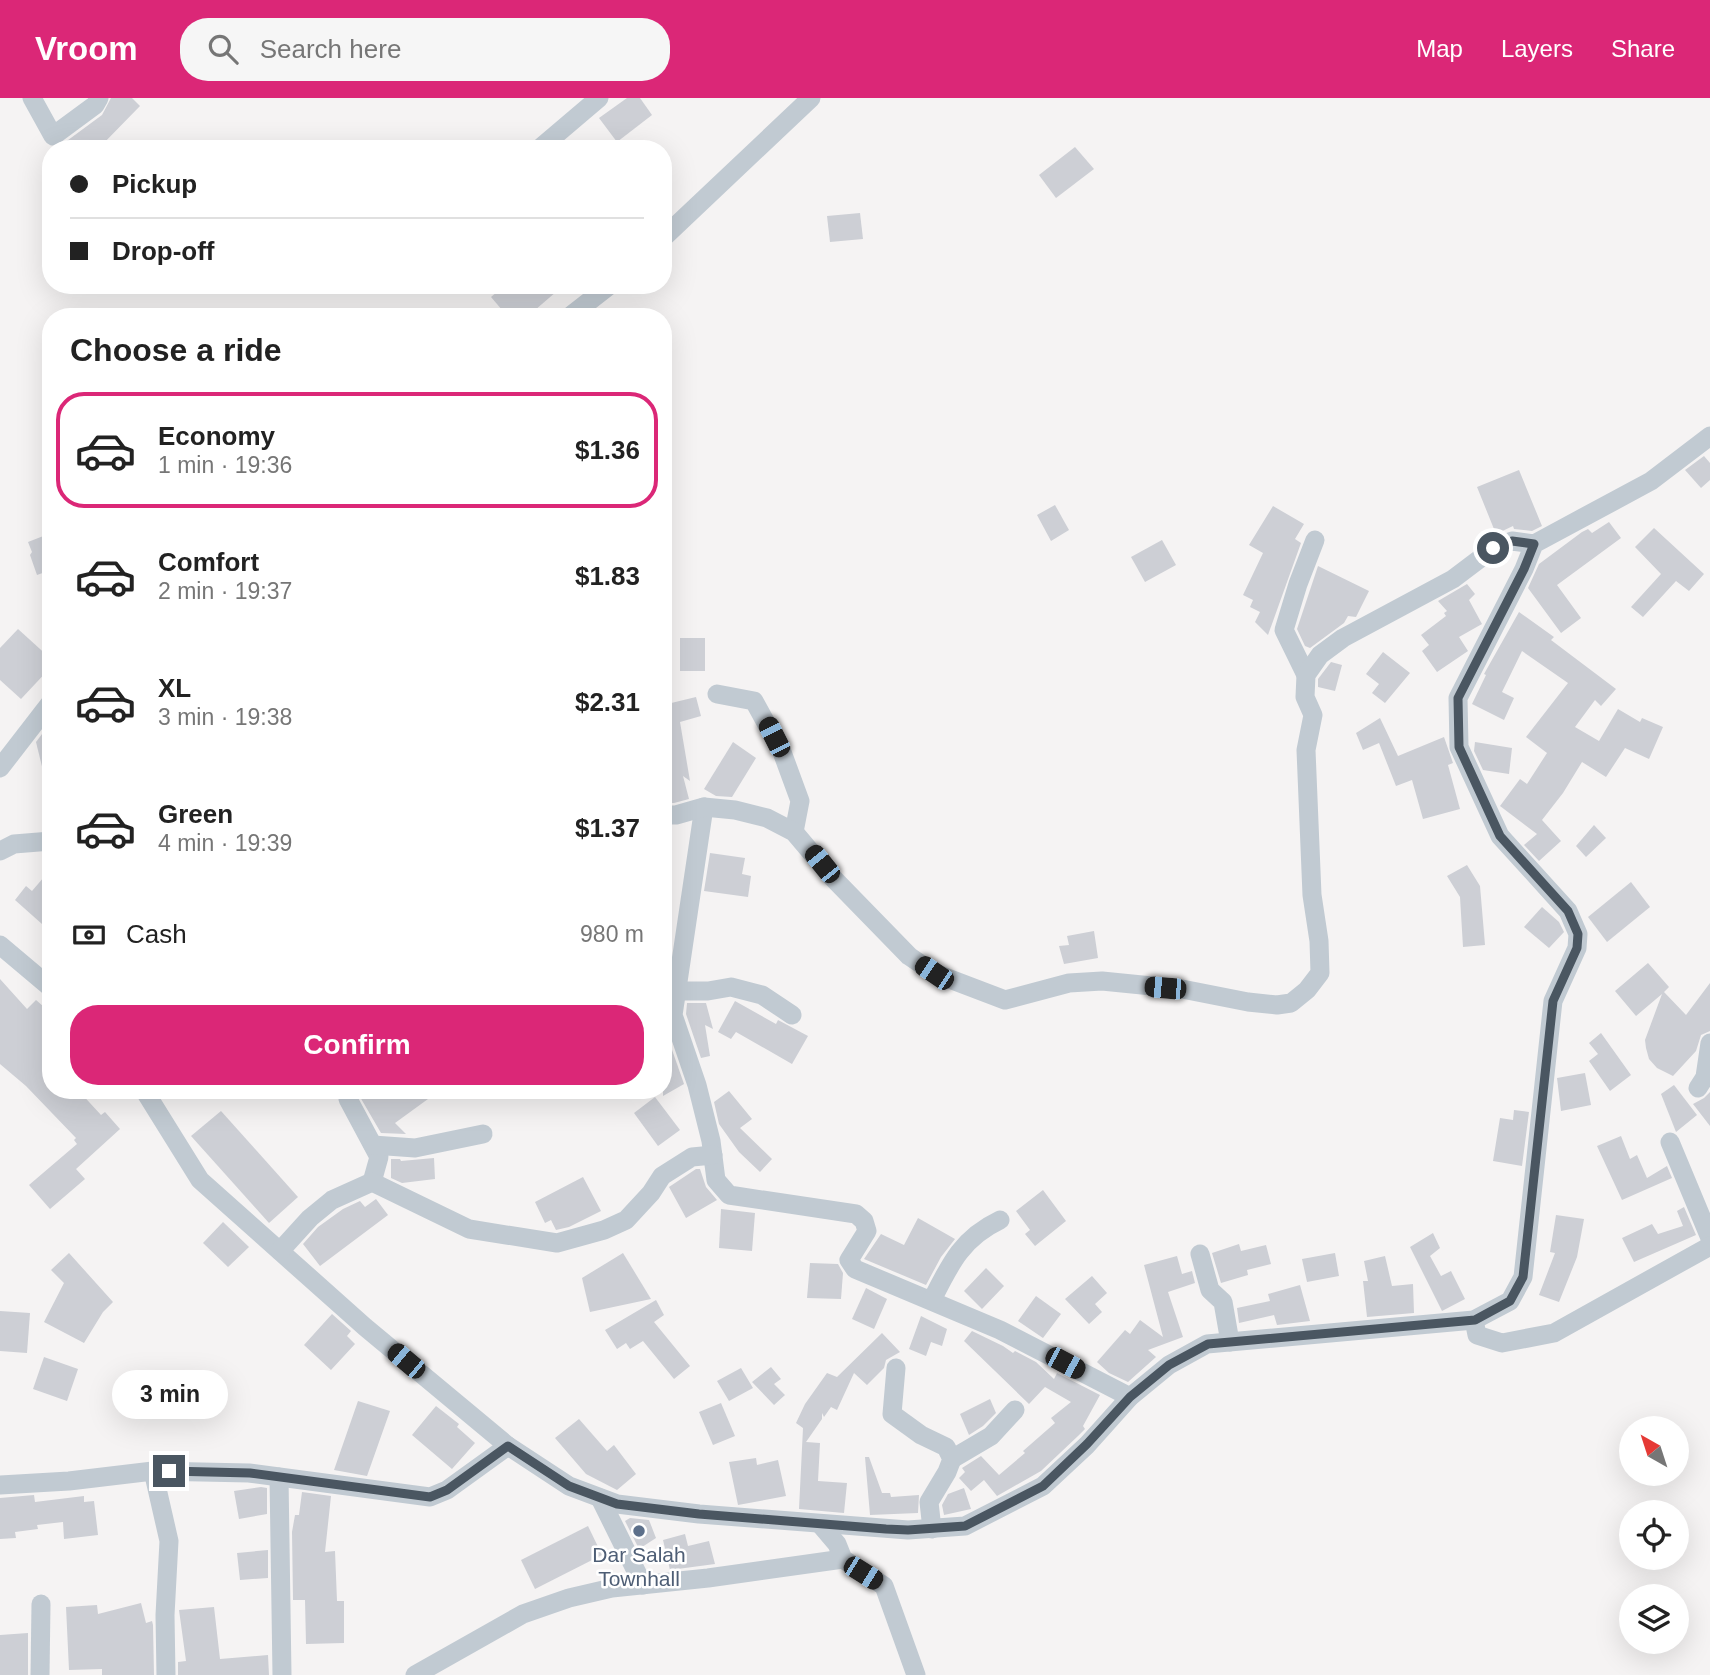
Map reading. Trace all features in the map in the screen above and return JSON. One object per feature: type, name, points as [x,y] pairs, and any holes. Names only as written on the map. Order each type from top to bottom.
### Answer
[{"type":"street","points":[[32,98],[53,136],[94,105],[99,98]]},
{"type":"street","points":[[550,140],[599,98]]},
{"type":"street","points":[[672,229],[811,98]]},
{"type":"street","points":[[581,308],[598,294]]},
{"type":"street","points":[[1306,675],[1320,654],[1343,638],[1453,579],[1493,548],[1512,541],[1534,544],[1651,481],[1710,436]]},
{"type":"street","points":[[672,815],[704,807],[735,810],[767,818],[794,832],[832,877],[909,957],[934,973],[1005,1000],[1069,983],[1102,981],[1182,989],[1248,1002],[1277,1005],[1291,1003],[1320,973],[1320,941],[1312,895],[1306,750],[1313,715],[1305,697],[1306,675],[1284,630],[1315,540]]},
{"type":"street","points":[[150,1099],[200,1180],[365,1327],[508,1446],[569,1486],[617,1504],[671,1511],[908,1530],[965,1526],[1043,1486],[1087,1444],[1130,1397],[1169,1365],[1208,1344],[1475,1320],[1510,1301],[1523,1277],[1553,1001],[1577,948],[1578,934],[1568,911],[1500,836],[1459,747],[1458,698],[1534,544]]},
{"type":"street","points":[[717,694],[754,701],[766,722],[782,752],[800,802],[794,832]]},
{"type":"street","points":[[0,768],[42,714]]},
{"type":"street","points":[[672,992],[704,807]]},
{"type":"street","points":[[0,850],[14,844],[42,842]]},
{"type":"street","points":[[0,945],[42,980]]},
{"type":"street","points":[[672,998],[731,987],[762,995],[792,1015]]},
{"type":"street","points":[[672,1006],[697,1085],[716,1180],[729,1195],[856,1214],[864,1221],[867,1231],[849,1260],[855,1269],[1000,1330],[1130,1397]]},
{"type":"street","points":[[1698,1087],[1705,1077],[1710,1043]]},
{"type":"street","points":[[348,1099],[379,1157],[372,1182]]},
{"type":"street","points":[[373,1145],[415,1148],[483,1135]]},
{"type":"street","points":[[1670,1142],[1710,1238]]},
{"type":"street","points":[[280,1251],[310,1218],[332,1200],[372,1182],[468,1228],[557,1243],[604,1230],[626,1220],[651,1193],[662,1176],[692,1157],[713,1155]]},
{"type":"street","points":[[932,1300],[961,1248],[978,1231],[1000,1220]]},
{"type":"street","points":[[1475,1320],[1477,1335],[1502,1343],[1554,1333],[1710,1246]]},
{"type":"street","points":[[1200,1254],[1210,1290],[1223,1301],[1230,1342]]},
{"type":"street","points":[[897,1368],[892,1414],[921,1435],[946,1447],[951,1459],[947,1472],[929,1502],[932,1529]]},
{"type":"street","points":[[951,1459],[991,1436],[1015,1410]]},
{"type":"street","points":[[0,1485],[69,1481],[153,1471],[250,1473],[430,1497],[447,1490],[508,1446]]},
{"type":"street","points":[[153,1471],[169,1541],[165,1615],[166,1675]]},
{"type":"street","points":[[279,1477],[282,1675]]},
{"type":"street","points":[[600,1498],[643,1585]]},
{"type":"street","points":[[820,1524],[837,1544],[843,1559],[884,1586],[916,1675]]},
{"type":"street","points":[[415,1675],[523,1614],[569,1598],[612,1588],[843,1559]]},
{"type":"street","points":[[40,1675],[41,1604]]},
{"type":"building","points":[[111,98],[132,98],[140,106],[107,140],[68,140],[102,115]]},
{"type":"building","points":[[627,98],[640,98],[652,115],[620,140],[616,140],[599,118]]},
{"type":"building","points":[[1075,147],[1094,169],[1056,198],[1039,175]]},
{"type":"building","points":[[860,213],[863,239],[830,242],[827,216]]},
{"type":"building","points":[[494,294],[554,294],[537,308],[500,308],[491,297]]},
{"type":"building","points":[[1704,456],[1710,463],[1710,480],[1701,488],[1685,470]]},
{"type":"building","points":[[1519,470],[1542,526],[1532,531],[1514,529],[1513,526],[1496,534],[1477,487]]},
{"type":"building","points":[[1055,505],[1069,530],[1051,541],[1037,515]]},
{"type":"building","points":[[1273,506],[1304,524],[1295,539],[1301,543],[1268,635],[1255,622],[1260,612],[1250,607],[1253,600],[1243,595],[1263,553],[1249,545]]},
{"type":"building","points":[[1609,522],[1621,538],[1557,585],[1581,618],[1561,633],[1528,588],[1539,564],[1582,532],[1588,529],[1592,533]]},
{"type":"building","points":[[1654,528],[1704,574],[1689,591],[1676,581],[1643,617],[1631,607],[1661,574],[1635,547]]},
{"type":"building","points":[[42,537],[42,573],[37,575],[28,542]]},
{"type":"building","points":[[1162,540],[1176,565],[1145,582],[1131,557]]},
{"type":"building","points":[[1318,566],[1369,591],[1356,617],[1348,616],[1344,623],[1310,648],[1305,646],[1297,629]]},
{"type":"building","points":[[1467,584],[1475,594],[1469,600],[1482,624],[1459,637],[1468,651],[1437,672],[1422,651],[1429,645],[1421,635],[1446,616],[1444,613],[1447,611],[1438,601]]},
{"type":"building","points":[[1519,612],[1554,637],[1551,640],[1616,689],[1601,706],[1595,700],[1575,727],[1599,741],[1618,709],[1640,722],[1642,718],[1663,727],[1649,759],[1625,748],[1606,777],[1582,762],[1542,820],[1561,841],[1539,861],[1524,845],[1537,834],[1500,806],[1520,779],[1527,784],[1547,753],[1526,737],[1568,683],[1522,651],[1502,692],[1514,698],[1504,720],[1472,704],[1486,675],[1484,674]]},
{"type":"building","points":[[18,629],[42,651],[42,677],[21,699],[0,680],[0,648]]},
{"type":"building","points":[[680,638],[705,638],[705,671],[680,671]]},
{"type":"building","points":[[1383,652],[1410,673],[1385,703],[1372,693],[1379,684],[1366,674]]},
{"type":"building","points":[[1331,662],[1342,665],[1335,691],[1318,687],[1318,679]]},
{"type":"building","points":[[696,697],[701,716],[680,722],[690,781],[683,776],[689,799],[674,803],[672,803],[672,703]]},
{"type":"building","points":[[1380,718],[1398,756],[1444,737],[1453,763],[1448,765],[1460,809],[1423,819],[1412,780],[1396,786],[1379,743],[1363,750],[1356,733]]},
{"type":"building","points":[[42,734],[42,767],[36,742]]},
{"type":"building","points":[[733,742],[756,758],[732,797],[716,796],[704,789]]},
{"type":"building","points":[[1475,742],[1512,748],[1509,774],[1483,770],[1474,751]]},
{"type":"building","points":[[1594,825],[1606,838],[1586,857],[1576,846]]},
{"type":"building","points":[[710,853],[745,858],[742,874],[751,876],[748,897],[704,891]]},
{"type":"building","points":[[1467,865],[1480,886],[1485,945],[1463,947],[1460,897],[1447,876]]},
{"type":"building","points":[[42,879],[42,924],[15,900],[26,886],[32,891]]},
{"type":"building","points":[[1631,882],[1650,907],[1607,942],[1588,917]]},
{"type":"building","points":[[1542,907],[1559,922],[1564,932],[1549,948],[1524,927]]},
{"type":"building","points":[[1094,931],[1098,958],[1064,964],[1059,946],[1069,945],[1067,936]]},
{"type":"building","points":[[1648,963],[1669,987],[1664,992],[1686,1015],[1710,983],[1710,1031],[1701,1035],[1696,1051],[1673,1076],[1657,1068],[1649,1059],[1646,1048],[1645,1040],[1662,994],[1636,1016],[1615,991]]},
{"type":"building","points":[[0,979],[27,1009],[36,1000],[42,1005],[42,1099],[86,1099],[101,1115],[105,1112],[120,1129],[76,1169],[85,1179],[50,1209],[29,1185],[77,1144],[74,1140],[76,1138],[26,1086],[0,1064]]},
{"type":"building","points":[[735,1001],[776,1024],[778,1020],[808,1036],[792,1064],[736,1032],[731,1039],[718,1032]]},
{"type":"building","points":[[687,1003],[706,1003],[713,1029],[705,1025],[710,1056],[701,1058],[686,1014]]},
{"type":"building","points":[[1601,1033],[1631,1075],[1610,1091],[1589,1061],[1598,1054],[1589,1043]]},
{"type":"building","points":[[672,1050],[684,1084],[672,1091]]},
{"type":"building","points":[[1585,1073],[1591,1105],[1561,1111],[1557,1078]]},
{"type":"building","points":[[1674,1085],[1697,1115],[1676,1132],[1661,1094]]},
{"type":"building","points":[[729,1091],[752,1119],[740,1128],[772,1159],[760,1172],[739,1152],[719,1124],[714,1102]]},
{"type":"building","points":[[1710,1092],[1710,1126],[1693,1104]]},
{"type":"building","points":[[361,1099],[428,1099],[395,1123],[406,1134],[381,1133]]},
{"type":"building","points":[[652,1099],[657,1099],[680,1130],[658,1146],[634,1113]]},
{"type":"building","points":[[1514,1110],[1529,1112],[1522,1166],[1493,1161],[1500,1118],[1513,1120]]},
{"type":"building","points":[[221,1111],[298,1197],[269,1223],[191,1136]]},
{"type":"building","points":[[1621,1136],[1630,1159],[1637,1155],[1647,1178],[1667,1166],[1672,1178],[1622,1200],[1597,1146]]},
{"type":"building","points":[[434,1158],[435,1179],[402,1183],[391,1178],[391,1159],[401,1161]]},
{"type":"building","points":[[700,1169],[706,1187],[717,1200],[686,1218],[669,1187]]},
{"type":"building","points":[[583,1177],[601,1211],[569,1227],[556,1230],[551,1220],[545,1223],[535,1202]]},
{"type":"building","points":[[1043,1190],[1066,1221],[1035,1246],[1025,1234],[1030,1230],[1016,1211]]},
{"type":"building","points":[[376,1199],[388,1215],[320,1266],[303,1244],[318,1227],[343,1209],[360,1201],[365,1207]]},
{"type":"building","points":[[1684,1207],[1696,1235],[1634,1262],[1622,1238],[1652,1224],[1658,1234],[1683,1226],[1677,1211]]},
{"type":"building","points":[[721,1209],[755,1213],[752,1251],[719,1248]]},
{"type":"building","points":[[1556,1215],[1584,1219],[1577,1257],[1559,1302],[1539,1295],[1555,1253],[1550,1252]]},
{"type":"building","points":[[918,1218],[955,1239],[941,1257],[926,1285],[864,1259],[881,1234],[904,1245]]},
{"type":"building","points":[[223,1222],[249,1247],[228,1267],[203,1243]]},
{"type":"building","points":[[1433,1233],[1440,1248],[1430,1256],[1441,1276],[1451,1271],[1465,1299],[1442,1311],[1410,1247]]},
{"type":"building","points":[[1239,1244],[1241,1251],[1266,1245],[1271,1264],[1247,1270],[1248,1275],[1221,1283],[1212,1253]]},
{"type":"building","points":[[69,1253],[113,1302],[103,1312],[84,1343],[44,1322],[64,1283],[51,1270]]},
{"type":"building","points":[[623,1253],[651,1299],[590,1312],[582,1278]]},
{"type":"building","points":[[1335,1253],[1339,1276],[1307,1282],[1302,1259]]},
{"type":"building","points":[[1177,1256],[1182,1274],[1192,1271],[1195,1283],[1168,1292],[1183,1337],[1148,1350],[1156,1357],[1128,1382],[1109,1373],[1097,1362],[1125,1330],[1130,1334],[1140,1320],[1163,1337],[1144,1265]]},
{"type":"building","points":[[1385,1256],[1392,1286],[1413,1284],[1414,1313],[1367,1317],[1363,1281],[1368,1281],[1364,1261]]},
{"type":"building","points":[[810,1263],[838,1264],[843,1273],[841,1299],[807,1298]]},
{"type":"building","points":[[986,1268],[1004,1286],[982,1309],[964,1291]]},
{"type":"building","points":[[1092,1276],[1107,1293],[1095,1304],[1102,1312],[1089,1324],[1065,1299]]},
{"type":"building","points":[[1300,1285],[1310,1321],[1277,1325],[1274,1315],[1239,1323],[1237,1308],[1270,1301],[1268,1294]]},
{"type":"building","points":[[866,1288],[887,1299],[874,1329],[852,1319]]},
{"type":"building","points":[[1036,1296],[1061,1314],[1043,1338],[1018,1321]]},
{"type":"building","points":[[656,1300],[664,1315],[654,1322],[690,1366],[674,1379],[643,1341],[630,1349],[626,1343],[617,1349],[605,1330]]},
{"type":"building","points":[[0,1311],[30,1313],[27,1353],[0,1351]]},
{"type":"building","points":[[332,1314],[351,1331],[347,1336],[355,1344],[331,1370],[304,1345]]},
{"type":"building","points":[[921,1316],[947,1329],[942,1346],[931,1342],[926,1356],[909,1349]]},
{"type":"building","points":[[972,1331],[1036,1362],[1054,1379],[1057,1373],[1100,1395],[1083,1426],[1085,1429],[1078,1436],[1041,1471],[997,1496],[984,1480],[971,1491],[959,1478],[965,1472],[962,1468],[981,1456],[999,1475],[1055,1423],[1051,1418],[1071,1402],[1045,1387],[1029,1404],[964,1341]]},
{"type":"building","points":[[882,1333],[900,1352],[886,1360],[884,1368],[867,1385],[854,1373],[837,1410],[831,1407],[824,1417],[822,1413],[822,1419],[806,1442],[820,1443],[818,1481],[847,1483],[844,1513],[799,1509],[803,1428],[796,1423],[805,1404],[827,1373],[837,1377]]},
{"type":"building","points":[[44,1357],[78,1369],[67,1401],[33,1389]]},
{"type":"building","points":[[771,1367],[781,1379],[774,1384],[785,1395],[774,1405],[752,1382]]},
{"type":"building","points":[[741,1368],[753,1388],[729,1401],[717,1381]]},
{"type":"building","points":[[990,1399],[996,1413],[969,1435],[960,1414]]},
{"type":"building","points":[[358,1401],[390,1411],[367,1476],[334,1470]]},
{"type":"building","points":[[721,1403],[735,1436],[713,1445],[699,1412]]},
{"type":"building","points":[[436,1406],[459,1424],[457,1427],[475,1443],[452,1469],[412,1435]]},
{"type":"building","points":[[579,1419],[607,1451],[614,1445],[636,1474],[617,1490],[586,1474],[555,1438]]},
{"type":"building","points":[[865,1457],[869,1457],[882,1493],[890,1493],[891,1497],[919,1495],[918,1513],[870,1515]]},
{"type":"building","points":[[756,1458],[757,1465],[778,1460],[786,1496],[738,1505],[729,1462]]},
{"type":"building","points":[[267,1488],[267,1514],[239,1519],[234,1491]]},
{"type":"building","points":[[964,1488],[971,1509],[944,1515],[942,1505],[948,1494]]},
{"type":"building","points":[[302,1492],[331,1496],[325,1552],[335,1551],[337,1601],[344,1601],[344,1643],[306,1644],[305,1600],[293,1600],[292,1532],[295,1515],[299,1515]]},
{"type":"building","points":[[34,1495],[35,1502],[84,1496],[84,1502],[94,1501],[98,1535],[64,1539],[63,1522],[37,1525],[38,1529],[15,1532],[16,1538],[0,1539],[0,1498]]},
{"type":"building","name":"Dar Salah Townhall","points":[[630,1518],[649,1520],[656,1538],[639,1549],[625,1521]]},
{"type":"building","points":[[588,1526],[602,1555],[535,1589],[521,1560]]},
{"type":"building","points":[[685,1534],[688,1546],[709,1541],[715,1564],[670,1570],[663,1540]]},
{"type":"building","points":[[268,1550],[268,1578],[240,1580],[237,1553]]},
{"type":"building","points":[[141,1603],[146,1623],[152,1621],[153,1625],[154,1675],[102,1675],[102,1669],[69,1670],[66,1607],[97,1605],[98,1614]]},
{"type":"building","points":[[214,1607],[220,1659],[268,1655],[269,1675],[178,1675],[178,1662],[186,1661],[179,1610]]},
{"type":"building","points":[[28,1633],[28,1675],[0,1675],[0,1635]]},
{"type":"place","name":"Dar Salah Townhall","points":[[639,1531]]},
{"type":"route","points":[[169,1471],[250,1473],[430,1497],[447,1490],[508,1446],[569,1486],[617,1504],[699,1514],[886,1529],[965,1526],[1043,1486],[1087,1444],[1130,1397],[1169,1365],[1208,1344],[1475,1320],[1510,1301],[1523,1277],[1553,1001],[1577,948],[1578,934],[1568,911],[1500,836],[1459,747],[1458,698],[1534,544],[1512,541],[1493,548]]}]
